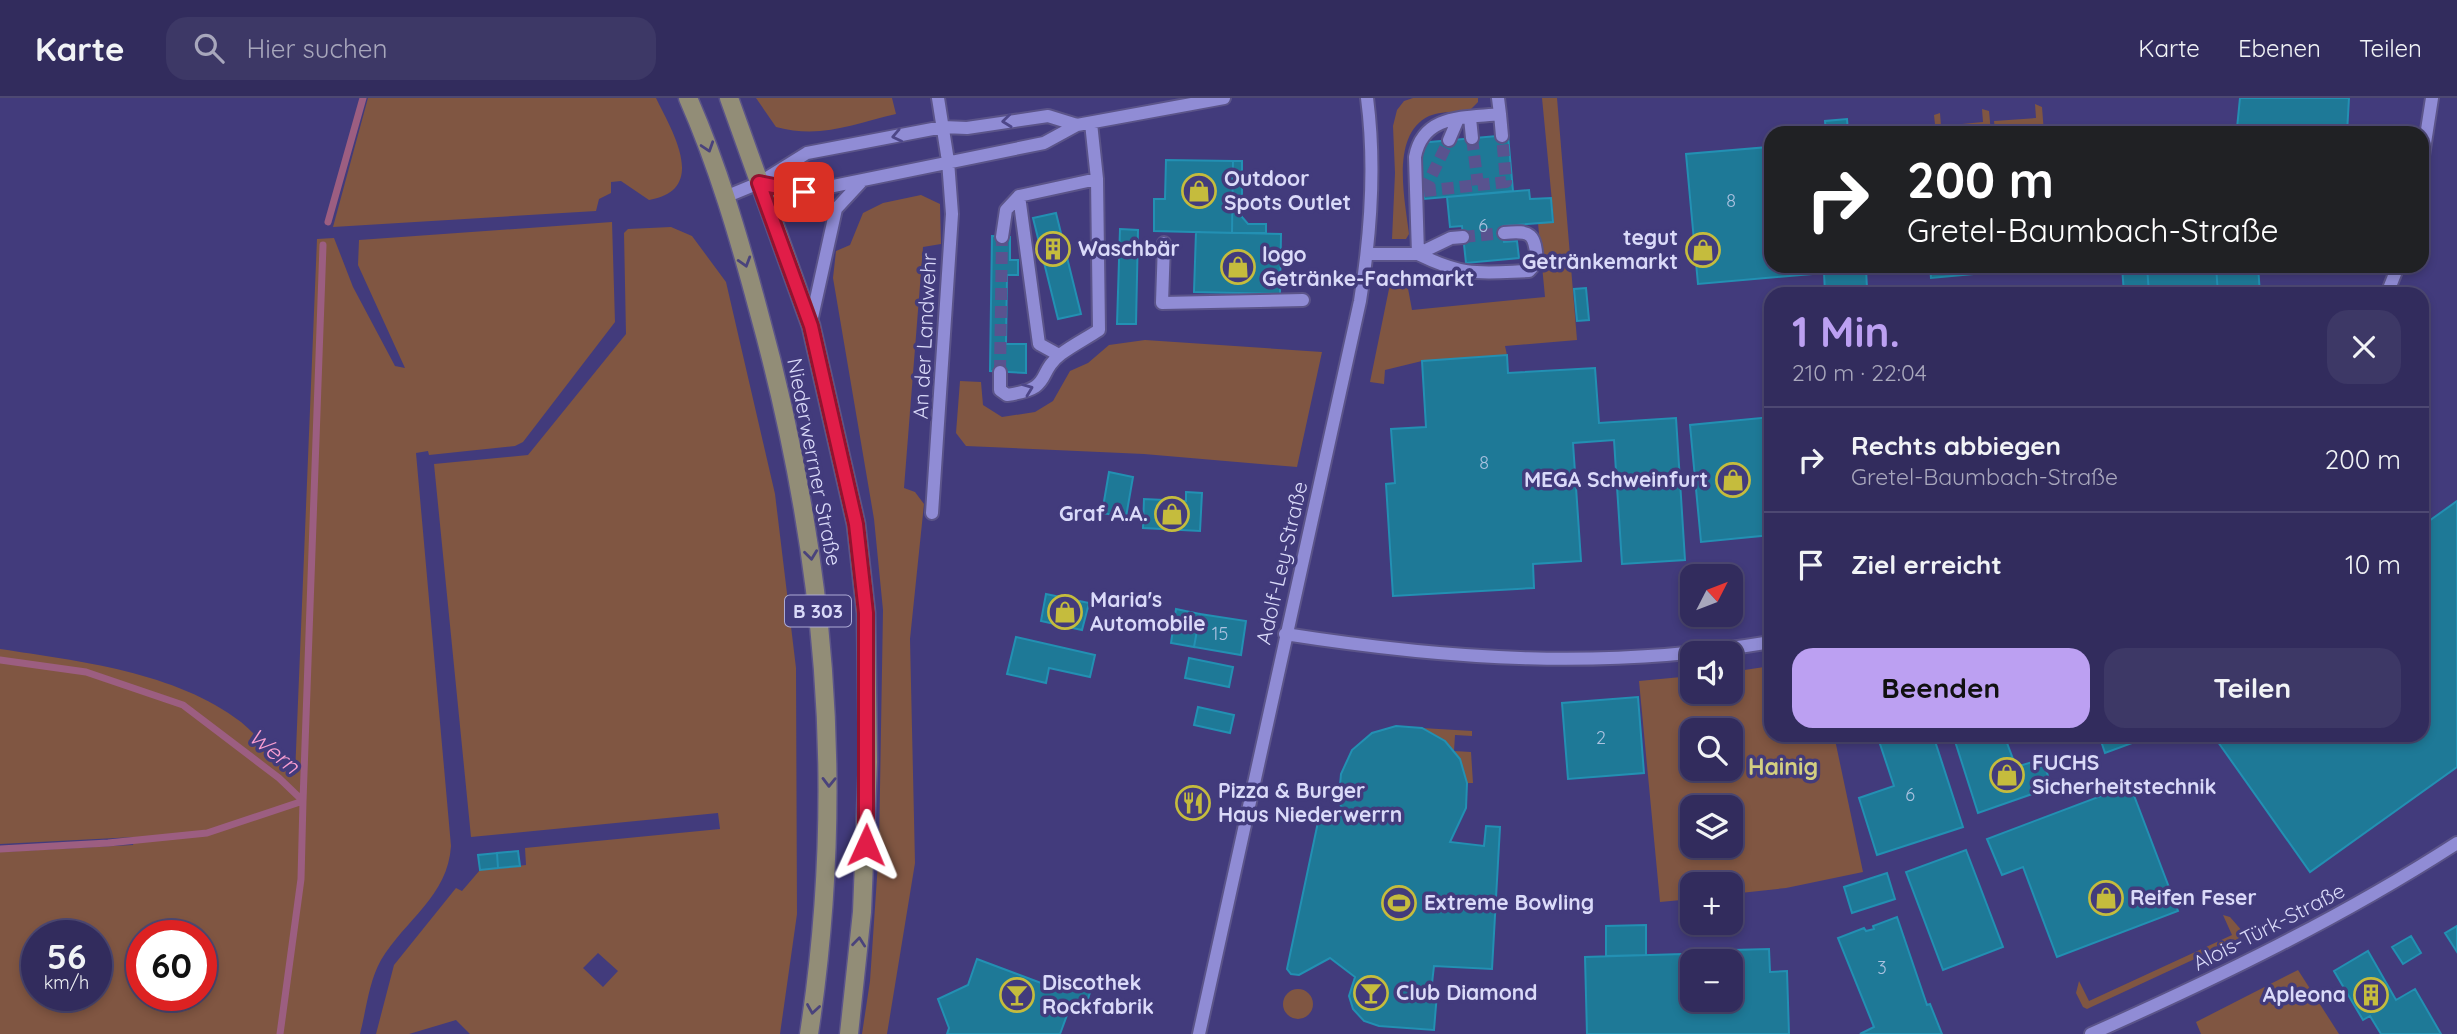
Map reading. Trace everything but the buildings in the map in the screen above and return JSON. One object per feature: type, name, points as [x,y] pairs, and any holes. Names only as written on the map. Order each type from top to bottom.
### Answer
[{"type":"main road","name":"B 303","points":[[688,98],[725,197]]},
{"type":"main road","name":"B 303","points":[[729,98],[759,183]]},
{"type":"main road","name":"Niederwerrner Straße","points":[[759,183],[811,326],[856,524],[866,613],[866,845],[849,1034]]},
{"type":"main road","name":"Niederwerrner Straße","points":[[725,197],[772,360],[791,441],[807,524],[825,671],[830,765],[828,860],[819,973],[810,1034]]},
{"type":"street","points":[[938,98],[948,161]]},
{"type":"street","points":[[759,183],[804,192],[861,182],[948,161],[1044,143],[1084,124],[1224,98]]},
{"type":"street","name":"Adolf-Ley-Straße","points":[[1199,1034],[1285,634],[1336,416],[1368,254],[1372,152],[1367,98]]},
{"type":"street","points":[[1498,98],[1502,136]]},
{"type":"street","points":[[2428,126],[2432,98]]},
{"type":"street","points":[[1418,254],[1420,191],[1415,157],[1418,142],[1435,125],[1500,114]]},
{"type":"street","points":[[725,197],[759,183],[807,153],[943,128],[967,128],[1048,116],[1084,124]]},
{"type":"street","points":[[1464,118],[1472,138]]},
{"type":"street","points":[[1449,140],[1464,118]]},
{"type":"street","points":[[1000,372],[1000,390],[1007,395],[1026,392],[1042,383],[1059,355],[1099,330],[1097,179],[1084,124]]},
{"type":"street","name":"An der Landwehr","points":[[932,513],[952,214],[948,161]]},
{"type":"street","points":[[1002,237],[1006,210],[1019,196],[1097,179]]},
{"type":"street","points":[[811,326],[836,209],[861,182]]},
{"type":"street","points":[[1019,196],[1039,344],[1059,355]]},
{"type":"street","points":[[1368,254],[1418,254],[1455,271],[1472,274],[1529,271],[1537,262],[1536,243],[1531,235],[1521,231],[1504,233]]},
{"type":"street","points":[[1418,254],[1451,238],[1463,237]]},
{"type":"street","points":[[1164,243],[1162,303],[1303,300]]},
{"type":"street","points":[[1285,634],[1394,651],[1545,661],[1680,654],[1764,643]]},
{"type":"street","name":"Alois-Türk-Straße","points":[[2091,1034],[2263,954],[2359,903],[2457,843]]},
{"type":"shaded area","points":[[368,98],[656,98],[677,142],[682,172],[678,184],[667,194],[649,200],[621,181],[611,182],[611,193],[599,199],[596,211],[333,227]]},
{"type":"shaded area","points":[[756,98],[892,98],[896,114],[837,129],[792,130],[776,127]]},
{"type":"shaded area","points":[[1413,98],[1478,98],[1478,102],[1468,112],[1429,116],[1417,125],[1404,152],[1403,186],[1409,234],[1406,239],[1392,239],[1395,173],[1393,126],[1397,110],[1404,101]]},
{"type":"shaded area","points":[[1542,98],[1557,98],[1577,340],[1505,346],[1507,355],[1422,361],[1385,370],[1384,384],[1370,382],[1390,284],[1407,283],[1412,310],[1545,297],[1538,223],[1554,222]]},
{"type":"shaded area","points":[[2035,104],[2042,107],[2043,126],[1995,126],[1994,121],[2036,118]]},
{"type":"shaded area","points":[[1982,109],[1989,111],[1990,126],[1941,126],[1983,122]]},
{"type":"shaded area","points":[[1940,113],[1941,126],[1935,126],[1934,115]]},
{"type":"shaded area","points":[[921,195],[940,204],[941,244],[923,247],[904,488],[915,492],[924,504],[910,639],[915,863],[887,1034],[862,1034],[870,981],[879,848],[883,610],[874,519],[833,278],[836,251],[850,245],[863,213],[883,203]]},
{"type":"shaded area","points":[[612,222],[615,322],[523,442],[515,446],[429,455],[428,451],[416,453],[451,846],[442,879],[424,907],[381,960],[371,987],[360,1034],[0,1034],[0,852],[133,845],[135,837],[0,844],[0,649],[126,671],[187,691],[241,722],[295,775],[317,239],[334,238],[353,287],[395,366],[405,368],[358,265],[359,240]]},
{"type":"shaded area","points":[[671,227],[692,236],[726,282],[775,494],[796,668],[797,914],[780,1034],[470,1034],[456,1020],[409,1034],[376,1034],[394,965],[456,888],[462,891],[480,870],[526,865],[525,848],[720,829],[718,813],[471,837],[434,464],[528,455],[626,334],[624,233],[628,229]],"holes":[[[598,953],[618,971],[603,987],[583,968]]]},
{"type":"shaded area","points":[[1145,340],[1322,352],[1297,467],[1144,454],[966,446],[956,433],[960,381],[981,382],[983,405],[1002,417],[1035,412],[1053,401],[1070,371],[1088,363],[1109,345]]},
{"type":"shaded area","points":[[1764,667],[1764,742],[1835,742],[1863,872],[1786,888],[1743,893],[1743,872],[1680,872],[1680,900],[1660,902],[1639,681],[1680,677],[1680,704],[1743,704],[1743,670]]},
{"type":"shaded area","points":[[1422,728],[1472,731],[1472,736],[1455,735],[1454,751],[1471,752],[1473,783],[1467,783],[1451,751]]},
{"type":"shaded area","points":[[2223,915],[2230,917],[2243,932],[2242,937],[2087,1009],[2083,1007],[2076,993],[2079,981],[2089,1001],[2232,935]]},
{"type":"shaded area","points":[[2298,970],[2339,1034],[2201,1034],[2196,1022]]},
{"type":"shaded area","points":[[1298,989],[1309,993],[1313,1004],[1309,1015],[1298,1019],[1287,1015],[1283,1004],[1287,993]]},
{"type":"waterway","points":[[328,222],[363,98]]},
{"type":"waterway","points":[[0,849],[108,843],[207,833],[303,801],[323,245]]},
{"type":"waterway","name":"Wern","points":[[0,660],[86,672],[183,705],[279,778],[303,801],[301,879],[280,1034]]},
{"type":"tunnel","points":[[1424,191],[1506,182],[1502,136]]},
{"type":"tunnel","points":[[1472,138],[1478,185]]},
{"type":"tunnel","points":[[1424,191],[1449,140]]},
{"type":"tunnel","points":[[1463,237],[1504,233]]},
{"type":"tunnel","points":[[1000,372],[1002,237]]},
{"type":"place","name":"Outdoor Spots Outlet","points":[[1199,191]]},
{"type":"place","name":"Waschbär","points":[[1053,249]]},
{"type":"place","name":"tegut Getränkemarkt","points":[[1703,250]]},
{"type":"place","name":"logo Getränke-Fachmarkt","points":[[1238,267]]},
{"type":"place","name":"MEGA Schweinfurt","points":[[1733,480]]},
{"type":"place","name":"Graf A.A.","points":[[1172,514]]},
{"type":"place","name":"Maria's Automobile","points":[[1065,612]]},
{"type":"place","name":"FUCHS Sicherheitstechnik","points":[[2007,775]]},
{"type":"place","name":"Pizza & Burger Haus Niederwerrn","points":[[1193,803]]},
{"type":"place","name":"Reifen Feser","points":[[2106,898]]},
{"type":"place","name":"Extreme Bowling","points":[[1399,903]]},
{"type":"place","name":"Club Diamond","points":[[1371,993]]},
{"type":"place","name":"Discothek Rockfabrik","points":[[1017,995]]},
{"type":"place","name":"Apleona","points":[[2371,995]]},
{"type":"district","name":"Hainig","points":[[1783,767]]},
{"type":"route","points":[[804,192],[759,183],[811,326],[825,377],[856,524],[866,613],[866,845]]}]
